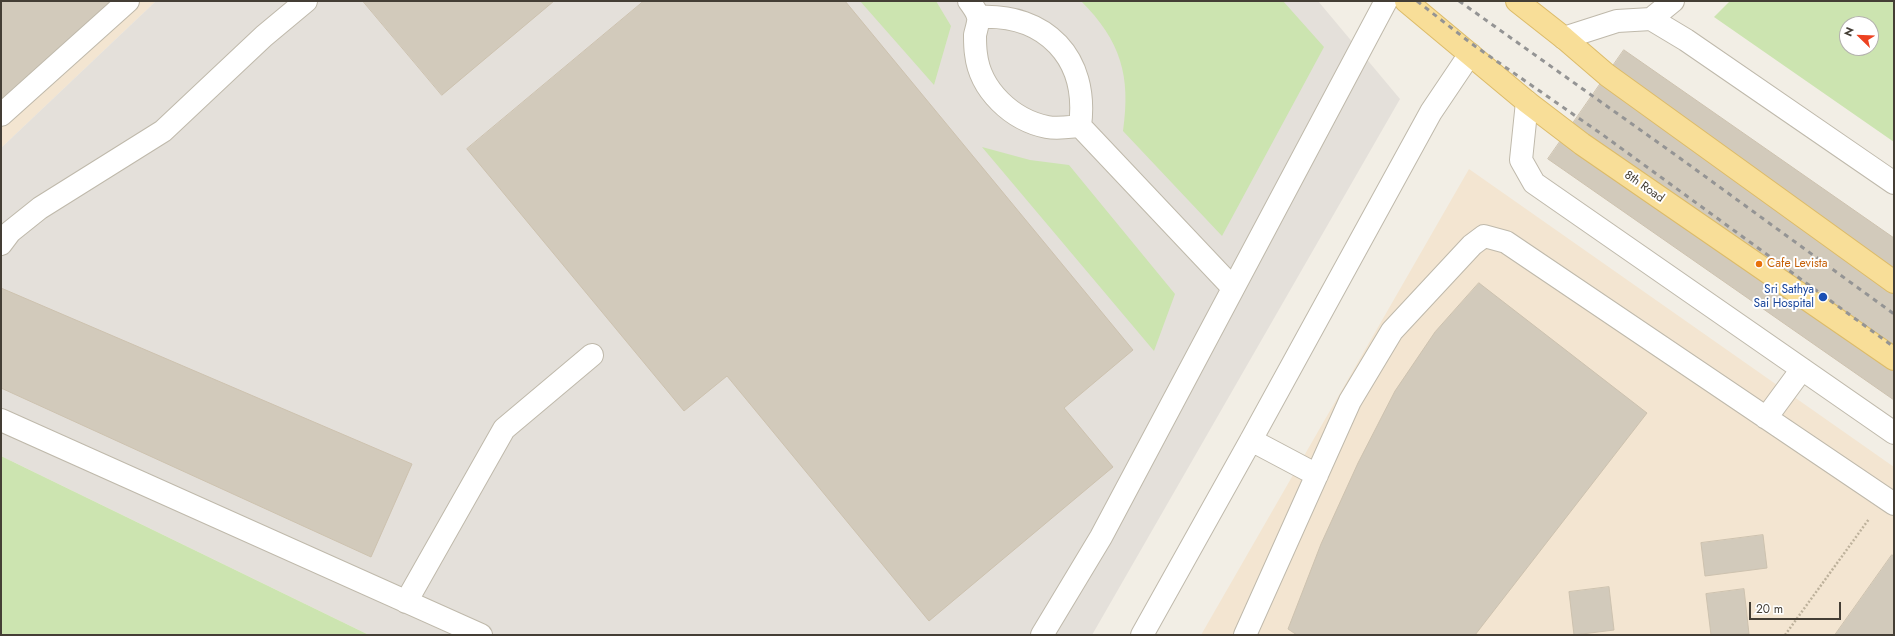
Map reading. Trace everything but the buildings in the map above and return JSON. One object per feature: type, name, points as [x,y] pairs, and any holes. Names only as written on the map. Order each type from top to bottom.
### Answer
[{"type":"main road","name":"8th Road","points":[[1406,1],[1526,102],[1582,144],[1894,358]]},
{"type":"main road","points":[[1517,1],[1607,74],[1894,282]]},
{"type":"street","points":[[1,115],[128,1]]},
{"type":"street","points":[[1,244],[10,232],[40,208],[163,130],[264,36],[306,1]]},
{"type":"street","points":[[1042,635],[1101,537],[1386,1]]},
{"type":"street","points":[[1651,19],[1673,1]]},
{"type":"street","points":[[974,9],[1029,24],[1044,32],[1057,43],[1067,56],[1076,72],[1081,89],[1083,107],[1080,126],[1064,128],[1047,127],[1016,115],[1003,105],[990,91],[981,74],[976,55],[974,9]]},
{"type":"street","points":[[1564,38],[1616,21],[1651,19],[1686,40],[1894,183]]},
{"type":"street","points":[[1142,635],[1252,440],[1431,112],[1470,54]]},
{"type":"street","points":[[1526,102],[1521,160],[1534,183],[1894,432]]},
{"type":"street","points":[[1080,126],[1233,288]]},
{"type":"street","points":[[1245,635],[1350,401],[1392,331],[1472,245],[1484,236],[1506,242],[1889,501]]},
{"type":"street","points":[[406,602],[504,429],[592,354]]},
{"type":"street","points":[[1766,418],[1802,369]]},
{"type":"street","points":[[1,420],[481,635]]},
{"type":"street","points":[[1252,440],[1317,475]]},
{"type":"path","points":[[1784,635],[1889,501]]},
{"type":"shaded area","points":[[1,1],[156,1],[1,148]]},
{"type":"shaded area","points":[[156,1],[1318,1],[1400,99],[1092,635],[369,635],[1,456],[1,148]]},
{"type":"shaded area","points":[[1469,169],[1894,467],[1894,635],[1201,635]]},
{"type":"green space","points":[[860,1],[936,1],[951,26],[934,85]]},
{"type":"green space","points":[[1081,1],[1283,1],[1324,47],[1222,236],[1123,131],[1125,93],[1124,76],[1120,60],[1106,30]]},
{"type":"green space","points":[[1730,1],[1894,1],[1894,142],[1714,17]]},
{"type":"green space","points":[[982,147],[1030,160],[1069,165],[1175,294],[1154,351]]},
{"type":"green space","points":[[1,456],[369,635],[1,635]]},
{"type":"railway","points":[[1417,1],[1472,44],[1603,135],[1894,347]]},
{"type":"railway","points":[[1459,1],[1677,156],[1894,314]]},
{"type":"place","name":"Cafe Levista","points":[[1759,264]]},
{"type":"place","name":"Sri Sathya Sai Hospital","points":[[1823,297]]}]
